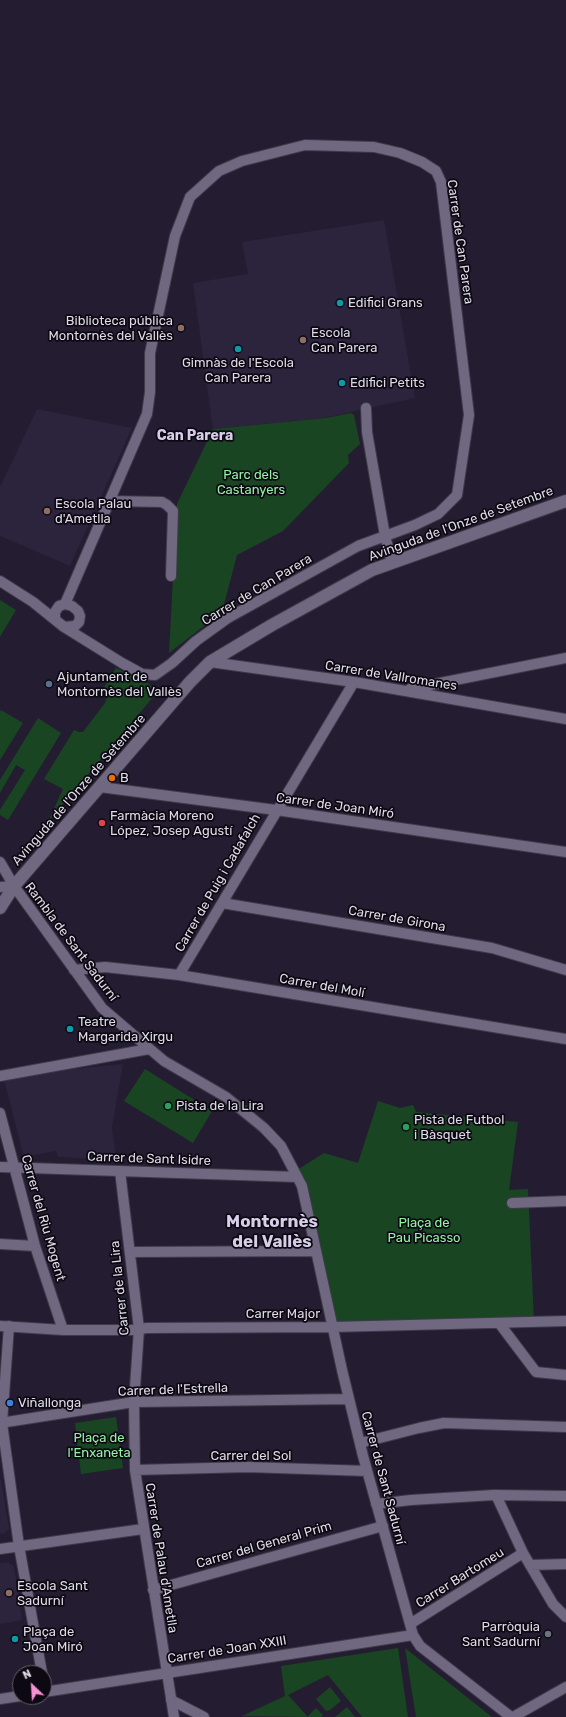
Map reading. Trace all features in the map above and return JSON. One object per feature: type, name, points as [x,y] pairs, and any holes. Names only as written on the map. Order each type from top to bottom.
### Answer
[{"type":"street","name":"Carrer de Can Parera","points":[[62,605],[147,414],[150,392],[150,353],[175,236],[190,197],[219,171],[242,161],[305,145],[374,147],[400,153],[422,162],[436,171],[441,182],[469,415],[457,494],[438,514],[415,525],[358,546],[228,618],[196,641],[155,676],[142,674],[64,627]]},
{"type":"street","points":[[366,408],[367,432],[385,536],[392,562]]},
{"type":"street","points":[[110,500],[162,502],[173,511],[171,576]]},
{"type":"street","name":"Avinguda de l'Onze de Setembre","points":[[0,908],[14,886],[190,682],[210,662],[279,621],[372,570],[566,501]]},
{"type":"street","points":[[0,581],[33,602],[64,627],[75,626],[79,622],[80,616],[78,611],[72,606],[33,602]]},
{"type":"street","points":[[55,620],[55,612],[62,605]]},
{"type":"street","points":[[404,690],[566,658]]},
{"type":"street","name":"Carrer de Vallromanes","points":[[210,662],[404,690],[566,719]]},
{"type":"street","name":"Carrer de Puig i Cadafalch","points":[[179,975],[276,810],[354,682]]},
{"type":"street","name":"Carrer de Joan Miró","points":[[100,787],[276,810],[566,852]]},
{"type":"street","name":"Rambla de Sant Sadurní","points":[[0,862],[14,886],[102,1008],[164,1061],[226,1097],[264,1128],[281,1146],[302,1186],[333,1326]]},
{"type":"street","points":[[0,887],[14,886]]},
{"type":"street","name":"Carrer de Girona","points":[[222,903],[492,948],[566,970]]},
{"type":"street","name":"Carrer del Molí","points":[[74,970],[105,967],[179,975],[566,1039]]},
{"type":"street","points":[[0,1076],[149,1048]]},
{"type":"street","name":"Carrer del Riu Mogent","points":[[0,1113],[35,1246],[63,1330]]},
{"type":"street","name":"Carrer de Sant Isidre","points":[[0,1167],[297,1177]]},
{"type":"street","name":"Carrer de la Lira","points":[[120,1171],[138,1329],[134,1402]]},
{"type":"street","points":[[512,1203],[566,1201]]},
{"type":"street","points":[[0,1244],[35,1246]]},
{"type":"street","points":[[130,1252],[316,1251]]},
{"type":"street","name":"Carrer Major","points":[[4,1326],[63,1330],[566,1321]]},
{"type":"street","points":[[499,1323],[536,1372],[566,1375]]},
{"type":"street","points":[[4,1326],[1,1423],[19,1546],[41,1665]]},
{"type":"street","name":"Carrer de Sant Sadurní","points":[[333,1326],[367,1471],[414,1634],[420,1646],[512,1717]]},
{"type":"street","name":"Carrer de l'Estrella","points":[[1,1423],[134,1402],[349,1399]]},
{"type":"street","name":"Carrer de Palau d'Ametlla","points":[[134,1402],[135,1470],[143,1529],[174,1717]]},
{"type":"street","points":[[360,1443],[418,1428],[444,1424],[566,1427]]},
{"type":"street","name":"Carrer del Sol","points":[[135,1470],[247,1467],[367,1471]]},
{"type":"street","points":[[496,1495],[523,1553],[553,1604],[566,1617]]},
{"type":"street","points":[[376,1504],[411,1500],[496,1495],[566,1496]]},
{"type":"street","name":"Carrer del General Prim","points":[[153,1590],[383,1526]]},
{"type":"street","points":[[0,1549],[143,1529]]},
{"type":"street","name":"Carrer Bartomeu","points":[[410,1624],[523,1553]]},
{"type":"street","points":[[530,1565],[566,1564]]},
{"type":"street","name":"Carrer de Joan XXIII","points":[[52,1689],[166,1673],[414,1634]]},
{"type":"street","points":[[512,1717],[566,1687]]},
{"type":"street","points":[[0,1699],[12,1697]]},
{"type":"street","points":[[171,1700],[204,1717]]},
{"type":"shaded area","name":"Escola Can Parera","points":[[384,220],[415,398],[324,418],[213,429],[193,283],[248,274],[242,242]]},
{"type":"shaded area","name":"Escola Palau d'Ametlla","points":[[37,409],[132,428],[70,566],[0,536],[0,487]]},
{"type":"shaded area","points":[[123,1064],[112,1127],[116,1160],[58,1157],[56,1151],[24,1157],[3,1076]]},
{"type":"shaded area","points":[[0,1480],[9,1529],[5,1533],[0,1534]]},
{"type":"shaded area","name":"Escola Sant Sadurní","points":[[8,1562],[14,1567],[22,1620],[0,1624],[0,1563]]},
{"type":"green space","name":"Parc dels Castanyers","points":[[351,413],[354,415],[360,444],[348,455],[349,463],[283,531],[237,555],[222,612],[169,653],[177,504],[213,429],[326,418]]},
{"type":"green space","points":[[0,600],[16,610],[0,637]]},
{"type":"green space","points":[[116,668],[149,684],[155,691],[154,696],[48,822],[63,789],[44,779],[74,730],[83,732],[105,703],[107,697],[101,692]]},
{"type":"green space","points":[[1,710],[23,723],[0,760],[0,712]]},
{"type":"green space","points":[[38,718],[61,733],[8,820],[0,815],[0,810],[25,770],[16,765],[0,793],[0,780]]},
{"type":"green space","name":"Pista de la Lira","points":[[145,1069],[212,1111],[193,1143],[124,1101]]},
{"type":"green space","name":"Plaça de Pau Picasso","points":[[378,1101],[400,1108],[413,1105],[416,1112],[518,1122],[509,1190],[528,1189],[534,1322],[333,1327],[294,1172],[324,1153],[358,1163]]},
{"type":"green space","name":"Plaça de l'Enxaneta","points":[[116,1417],[123,1468],[81,1474],[75,1423]]},
{"type":"green space","points":[[398,1648],[408,1717],[362,1717],[328,1675],[288,1695],[308,1717],[242,1716],[285,1696],[281,1666]]},
{"type":"green space","points":[[405,1648],[492,1717],[416,1717]]},
{"type":"green space","points":[[330,1687],[341,1701],[330,1710],[326,1711],[316,1699]]},
{"type":"green space","points":[[347,1707],[355,1717],[335,1717]]},
{"type":"green space","points":[[316,1708],[323,1715],[321,1717],[309,1717],[308,1716]]},
{"type":"place","name":"Edifici Grans","points":[[340,303]]},
{"type":"place","name":"Biblioteca pública Montornès del Vallès","points":[[181,328]]},
{"type":"place","name":"Escola Can Parera","points":[[303,340]]},
{"type":"place","name":"Gimnàs de l'Escola Can Parera","points":[[238,349]]},
{"type":"place","name":"Edifici Petits","points":[[342,383]]},
{"type":"place","name":"Escola Palau d'Ametlla","points":[[47,511]]},
{"type":"place","name":"Ajuntament de Montornès del Vallès","points":[[49,684]]},
{"type":"place","name":"B","points":[[112,778]]},
{"type":"place","name":"Farmàcia Moreno López, Josep Agustí","points":[[102,823]]},
{"type":"place","name":"Teatre Margarida Xirgu","points":[[70,1029]]},
{"type":"place","name":"Pista de la Lira","points":[[168,1106]]},
{"type":"place","name":"Pista de Futbol i Bàsquet","points":[[406,1127]]},
{"type":"place","name":"Viñallonga","points":[[10,1403]]},
{"type":"place","name":"Escola Sant Sadurní","points":[[9,1593]]},
{"type":"place","name":"Parròquia Sant Sadurní","points":[[548,1634]]},
{"type":"place","name":"Plaça de Joan Miró","points":[[15,1639]]},
{"type":"district","name":"Can Parera","points":[[195,436]]},
{"type":"district","name":"Montornès del Vallès","points":[[272,1232]]}]
